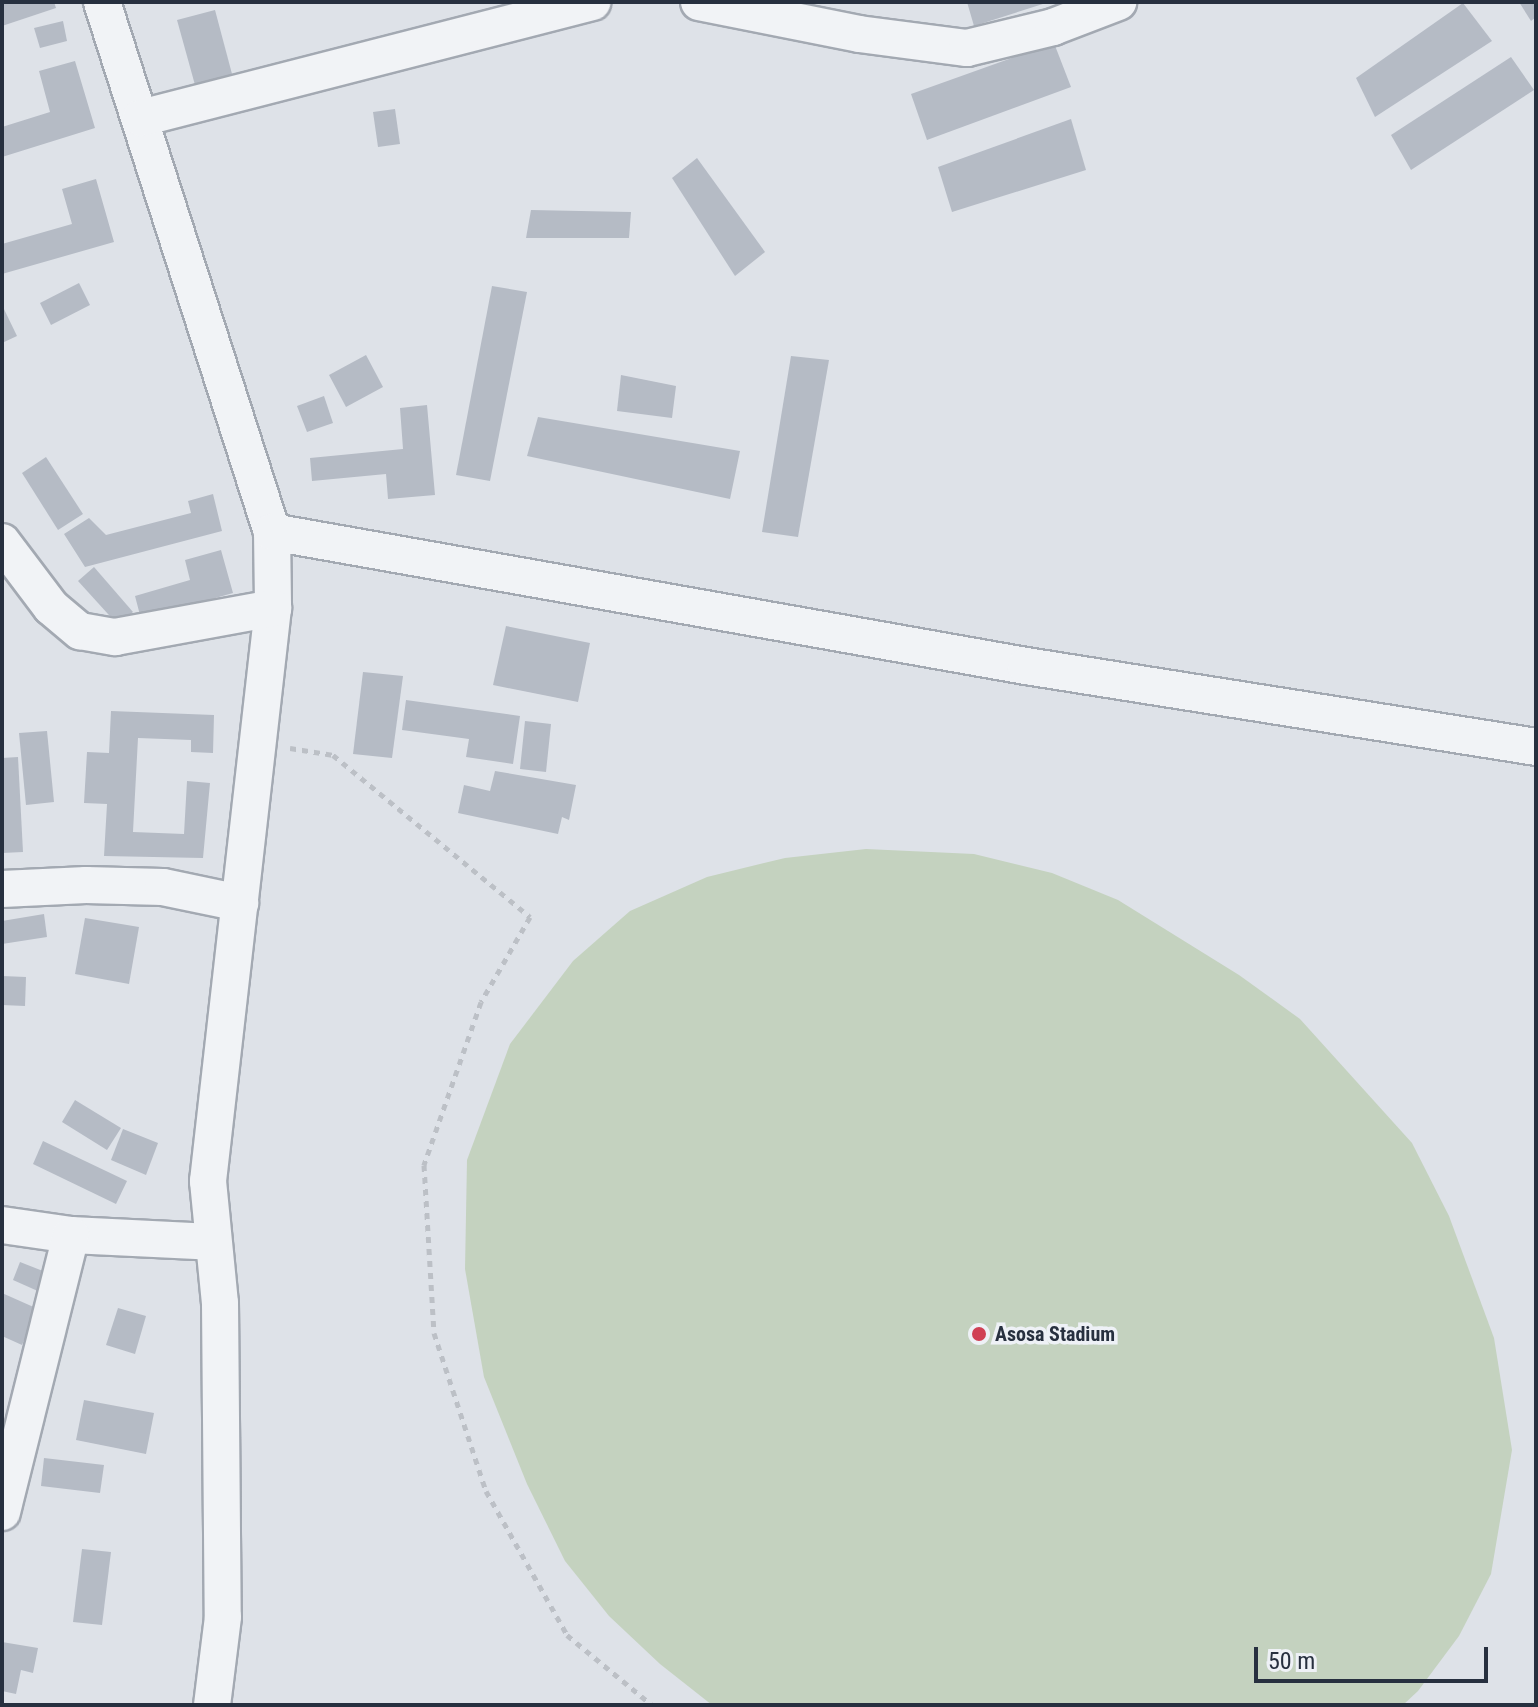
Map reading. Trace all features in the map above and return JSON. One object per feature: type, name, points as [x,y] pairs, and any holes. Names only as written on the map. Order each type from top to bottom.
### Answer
[{"type":"street","points":[[102,2],[272,532],[273,608],[208,1181],[220,1303],[223,1617],[212,1705]]},
{"type":"street","points":[[141,118],[592,2]]},
{"type":"street","points":[[699,2],[859,34],[967,48],[1053,27],[1118,2]]},
{"type":"street","points":[[272,532],[1026,666],[1536,747]]},
{"type":"street","points":[[2,542],[51,607],[80,631],[115,637],[273,608]]},
{"type":"street","points":[[2,889],[86,885],[163,887],[240,903]]},
{"type":"street","points":[[2,1225],[71,1235],[212,1242]]},
{"type":"street","points":[[2,1512],[71,1235]]},
{"type":"path","points":[[258,743],[333,755],[530,917],[481,1002],[424,1165],[434,1333],[486,1491],[567,1635],[652,1705]]},
{"type":"green space","points":[[866,849],[974,854],[1052,873],[1118,900],[1239,975],[1300,1019],[1412,1143],[1449,1216],[1494,1338],[1512,1450],[1491,1574],[1459,1636],[1418,1691],[1403,1705],[712,1705],[660,1664],[609,1616],[565,1561],[527,1484],[484,1377],[465,1269],[467,1160],[510,1044],[573,961],[630,911],[707,877],[785,858]]},
{"type":"building","points":[[2,2],[54,2],[56,8],[2,26]]},
{"type":"building","points":[[967,2],[1046,2],[1046,3],[974,26]]},
{"type":"building","points":[[1519,2],[1536,2],[1536,17],[1531,21]]},
{"type":"building","points":[[1463,3],[1492,41],[1375,117],[1356,78]]},
{"type":"building","points":[[215,10],[232,74],[195,85],[177,20]]},
{"type":"building","points":[[63,21],[67,41],[40,48],[34,28]]},
{"type":"building","points":[[1054,43],[1071,87],[927,140],[911,94]]},
{"type":"building","points":[[1511,57],[1534,90],[1411,170],[1391,135]]},
{"type":"building","points":[[75,61],[95,128],[2,157],[2,127],[50,112],[39,71]]},
{"type":"building","points":[[395,109],[400,144],[378,147],[373,112]]},
{"type":"building","points":[[1071,119],[1086,170],[952,212],[938,167]]},
{"type":"building","points":[[697,158],[765,252],[735,276],[672,178]]},
{"type":"building","points":[[96,179],[114,242],[2,274],[2,244],[72,224],[62,189]]},
{"type":"building","points":[[531,210],[631,212],[629,238],[526,238]]},
{"type":"building","points":[[79,283],[90,305],[51,325],[40,303]]},
{"type":"building","points":[[492,286],[527,292],[490,481],[456,475]]},
{"type":"building","points":[[2,305],[17,336],[2,343]]},
{"type":"building","points":[[366,355],[383,387],[346,407],[329,375]]},
{"type":"building","points":[[791,356],[829,360],[798,537],[762,532]]},
{"type":"building","points":[[621,375],[676,386],[672,418],[617,411]]},
{"type":"building","points":[[324,396],[333,423],[307,432],[297,406]]},
{"type":"building","points":[[427,405],[435,495],[388,499],[386,474],[312,481],[310,458],[403,449],[400,408]]},
{"type":"building","points":[[538,417],[740,451],[730,499],[527,456]]},
{"type":"building","points":[[46,457],[83,514],[58,530],[22,473]]},
{"type":"building","points":[[213,494],[222,531],[85,567],[64,534],[89,518],[106,535],[191,513],[188,501]]},
{"type":"building","points":[[221,550],[233,593],[141,619],[135,596],[190,580],[185,560]]},
{"type":"building","points":[[94,567],[133,612],[118,625],[78,581]]},
{"type":"building","points":[[506,626],[590,643],[578,702],[493,685]]},
{"type":"building","points":[[363,672],[403,676],[392,758],[353,754]]},
{"type":"building","points":[[406,700],[520,716],[513,764],[466,757],[469,739],[402,730]]},
{"type":"building","points":[[111,711],[214,715],[213,753],[191,752],[191,740],[138,738],[133,832],[184,834],[187,781],[210,783],[203,858],[104,856],[107,804],[84,803],[87,752],[109,753]]},
{"type":"building","points":[[525,721],[551,724],[546,772],[520,769]]},
{"type":"building","points":[[47,731],[54,802],[26,805],[19,733]]},
{"type":"building","points":[[18,757],[23,852],[2,853],[2,758]]},
{"type":"building","points":[[495,771],[576,785],[569,820],[562,817],[558,834],[458,813],[464,785],[490,791]]},
{"type":"building","points":[[44,914],[47,937],[2,944],[2,921]]},
{"type":"building","points":[[85,918],[139,927],[129,984],[75,974]]},
{"type":"building","points":[[2,976],[26,977],[25,1006],[2,1005]]},
{"type":"building","points":[[75,1100],[121,1128],[107,1150],[62,1122]]},
{"type":"building","points":[[123,1129],[158,1143],[146,1175],[111,1160]]},
{"type":"building","points":[[43,1141],[127,1181],[116,1204],[33,1164]]},
{"type":"building","points":[[20,1262],[48,1273],[40,1292],[13,1280]]},
{"type":"building","points":[[2,1293],[38,1309],[22,1345],[2,1336]]},
{"type":"building","points":[[118,1308],[146,1316],[135,1354],[106,1345]]},
{"type":"building","points":[[84,1400],[154,1413],[146,1454],[76,1440]]},
{"type":"building","points":[[44,1458],[104,1465],[100,1493],[41,1486]]},
{"type":"building","points":[[82,1549],[111,1552],[102,1625],[73,1622]]},
{"type":"building","points":[[2,1642],[38,1648],[33,1673],[21,1670],[16,1694],[2,1691]]},
{"type":"place","name":"Asosa Stadium","points":[[979,1334]]}]
